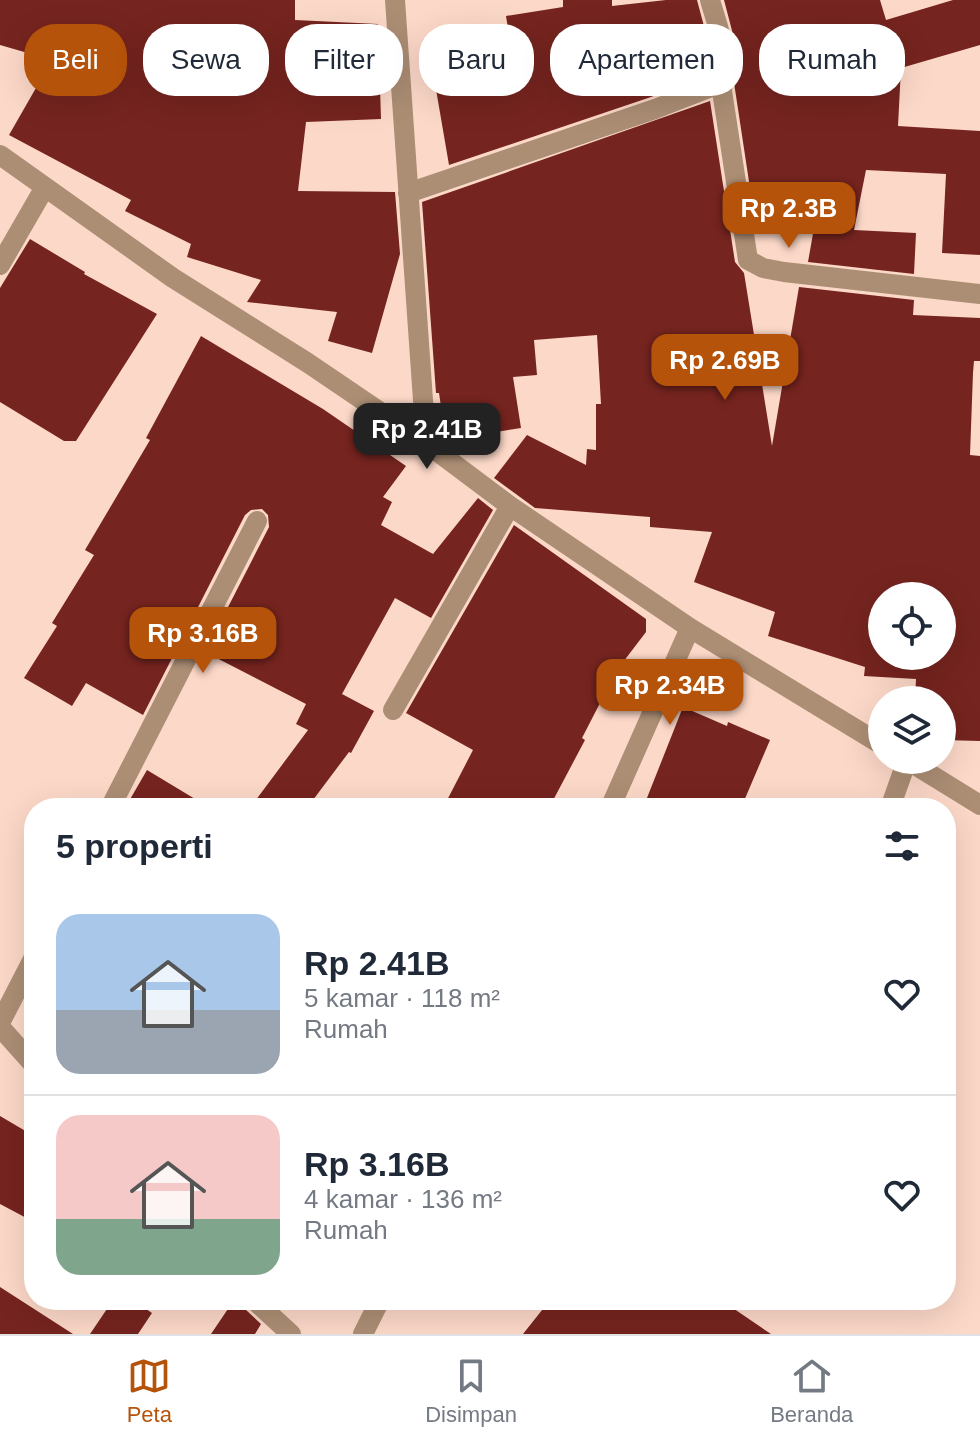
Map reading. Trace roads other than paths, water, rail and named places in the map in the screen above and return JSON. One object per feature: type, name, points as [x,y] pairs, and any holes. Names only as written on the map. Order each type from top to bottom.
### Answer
[{"type":"street","points":[[395,0],[426,443]]},
{"type":"street","points":[[710,0],[717,24]]},
{"type":"street","points":[[408,193],[688,96]]},
{"type":"street","points":[[723,96],[748,260],[763,268],[784,272],[980,294]]},
{"type":"street","points":[[0,155],[173,278],[308,363],[690,628],[868,736]]},
{"type":"street","points":[[0,265],[45,187]]},
{"type":"street","points":[[393,710],[510,506]]},
{"type":"street","points":[[115,798],[257,521]]},
{"type":"street","points":[[614,798],[690,628]]},
{"type":"street","points":[[894,798],[907,760],[980,805]]},
{"type":"street","points":[[24,977],[0,1025],[24,1053]]},
{"type":"street","points":[[265,1310],[291,1334]]},
{"type":"street","points":[[363,1334],[375,1310]]}]
